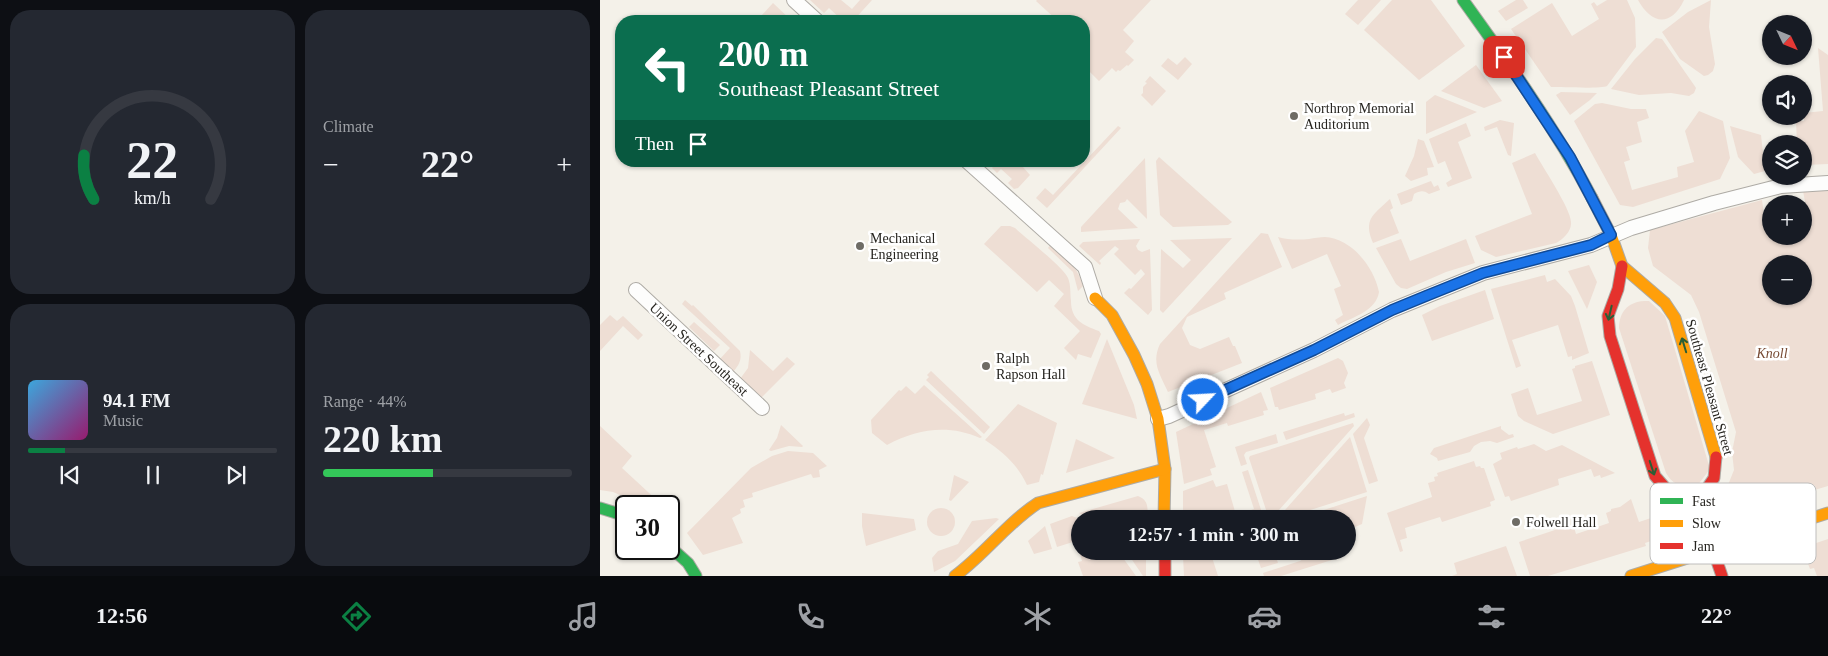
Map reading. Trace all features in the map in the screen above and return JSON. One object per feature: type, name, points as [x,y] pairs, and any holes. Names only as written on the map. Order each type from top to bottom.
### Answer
[{"type":"street","points":[[794,0],[810,15]]},
{"type":"street","name":"Southeast Pleasant Street","points":[[1463,0],[1524,86],[1565,150],[1611,235],[1622,266],[1665,303],[1675,318],[1716,455],[1717,471],[1713,483]]},
{"type":"street","points":[[974,167],[1085,266],[1095,298],[1112,315],[1134,355],[1147,384],[1158,419],[1165,469],[1164,510]]},
{"type":"street","points":[[1158,419],[1169,416],[1314,350],[1392,310],[1483,273],[1591,245],[1611,235],[1693,209],[1782,186],[1828,183]]},
{"type":"street","points":[[1622,266],[1618,289],[1608,316],[1610,336],[1655,476],[1660,483]]},
{"type":"street","name":"Union Street Southeast","points":[[636,290],[762,408]]},
{"type":"street","points":[[955,576],[969,566],[1021,514],[1038,503],[1165,469]]},
{"type":"street","points":[[600,508],[615,513]]},
{"type":"street","points":[[1816,517],[1828,513]]},
{"type":"street","points":[[680,556],[688,563],[696,576]]},
{"type":"street","points":[[1164,560],[1165,576]]},
{"type":"street","points":[[1631,576],[1669,564]]},
{"type":"street","points":[[1718,564],[1722,576]]},
{"type":"green space","points":[[810,0],[841,0],[852,9],[860,0],[872,0],[858,15],[837,15],[829,8],[824,13]]},
{"type":"green space","points":[[1151,0],[1123,30],[1134,41],[1125,52],[1134,60],[1120,71],[1116,72],[1112,68],[1099,81],[1090,72],[1090,15],[1051,15],[1036,1]]},
{"type":"green space","points":[[1358,0],[1381,0],[1358,25],[1345,14]]},
{"type":"green space","points":[[1392,0],[1431,0],[1465,46],[1419,80],[1364,30]]},
{"type":"green space","points":[[1516,0],[1523,0],[1528,8],[1506,21],[1498,11]]},
{"type":"green space","points":[[1607,0],[1627,0],[1635,18],[1636,47],[1607,86],[1590,88],[1551,87],[1511,29],[1552,3],[1572,36],[1599,19],[1591,4],[1594,2],[1597,6]]},
{"type":"green space","points":[[1638,0],[1684,0],[1673,15],[1661,20],[1649,14]]},
{"type":"green space","points":[[1711,0],[1709,27],[1715,64],[1713,71],[1704,76],[1680,59],[1662,32],[1688,12]]},
{"type":"green space","points":[[773,3],[786,15],[762,15]]},
{"type":"green space","points":[[1656,38],[1662,39],[1694,85],[1696,88],[1694,93],[1689,96],[1671,93],[1639,95],[1611,89],[1635,59]]},
{"type":"green space","points":[[1818,48],[1828,55],[1828,164],[1812,165],[1812,135],[1797,135],[1796,125],[1812,125],[1812,112],[1823,111]]},
{"type":"green space","points":[[1185,57],[1192,64],[1178,80],[1161,66],[1168,58],[1177,65]]},
{"type":"green space","points":[[1476,65],[1502,101],[1484,108],[1441,91]]},
{"type":"green space","points":[[1150,76],[1166,91],[1152,106],[1141,95],[1143,87],[1147,83],[1145,82]]},
{"type":"green space","points":[[1561,92],[1597,93],[1570,115],[1556,95]]},
{"type":"green space","points":[[1435,95],[1477,112],[1426,134],[1426,102]]},
{"type":"green space","points":[[1602,103],[1631,109],[1646,109],[1649,118],[1637,122],[1642,142],[1626,147],[1630,160],[1624,162],[1632,190],[1678,177],[1677,167],[1694,162],[1685,131],[1699,111],[1723,121],[1730,158],[1720,179],[1633,207],[1620,205],[1574,121],[1595,104]]},
{"type":"green space","points":[[1500,120],[1514,123],[1511,156],[1508,155],[1497,127],[1485,131],[1484,127]]},
{"type":"green space","points":[[1466,123],[1471,136],[1458,142],[1472,178],[1448,187],[1446,183],[1452,179],[1445,161],[1438,164],[1429,139]]},
{"type":"green space","points":[[1118,126],[1121,128],[1090,162],[1090,156]]},
{"type":"green space","points":[[1730,126],[1761,135],[1762,172],[1754,174],[1738,157]]},
{"type":"green space","points":[[1418,139],[1424,141],[1434,167],[1427,168],[1428,175],[1411,181],[1405,176],[1414,156]]},
{"type":"green space","points":[[1535,153],[1570,216],[1571,225],[1569,232],[1556,243],[1496,257],[1481,250],[1475,236],[1532,214],[1512,163]]},
{"type":"green space","points":[[1159,157],[1232,222],[1228,225],[1173,227],[1160,215],[1156,161]]},
{"type":"green space","points":[[1145,158],[1147,219],[1127,199],[1125,202],[1120,203],[1118,209],[1138,228],[1081,232],[1081,227]]},
{"type":"green space","points":[[1023,167],[1030,175],[1018,188],[1014,189],[1008,183],[1012,179],[1001,169],[997,173],[992,168]]},
{"type":"green space","points":[[1079,167],[1085,167],[1047,208],[1036,198],[1045,188],[1053,195]]},
{"type":"green space","points":[[1431,181],[1434,187],[1438,185],[1440,190],[1429,194],[1423,191],[1418,192],[1414,194],[1412,201],[1401,205],[1397,194]]},
{"type":"green space","name":"Knoll","points":[[1828,189],[1828,486],[1816,490],[1816,483],[1729,483],[1734,470],[1732,452],[1736,432],[1699,312],[1691,295],[1653,266],[1648,248],[1650,230],[1762,200],[1762,245],[1812,245],[1812,195],[1804,195],[1803,191]]},
{"type":"green space","points":[[1390,199],[1393,208],[1390,210],[1399,233],[1373,243],[1369,228],[1371,218]]},
{"type":"green space","points":[[1001,226],[1015,228],[1065,273],[1070,286],[1073,313],[1083,324],[1099,331],[1101,334],[1091,358],[1078,354],[1076,360],[1064,348],[1080,331],[1054,306],[1064,294],[1049,280],[1037,292],[984,244]]},
{"type":"green space","points":[[1261,233],[1268,234],[1282,267],[1224,293],[1226,299],[1187,317],[1182,328],[1190,345],[1200,349],[1229,337],[1242,363],[1168,392],[1156,363],[1160,344]]},
{"type":"green space","points":[[1278,237],[1297,240],[1325,237],[1344,242],[1360,255],[1367,264],[1379,292],[1377,299],[1363,313],[1338,325],[1335,320],[1343,315],[1334,289],[1341,286],[1327,254],[1292,269]]},
{"type":"green space","points":[[1232,238],[1163,313],[1160,310],[1161,249],[1183,268],[1191,260],[1170,240]]},
{"type":"green space","points":[[1140,239],[1136,246],[1138,250],[1142,252],[1150,249],[1152,310],[1148,315],[1124,293],[1129,288],[1131,289],[1145,274],[1141,269],[1135,275],[1114,254],[1119,249],[1115,246],[1099,261],[1100,265],[1079,246],[1083,242]]},
{"type":"green space","points":[[1401,239],[1410,261],[1466,239],[1475,263],[1446,272],[1407,289],[1401,288],[1396,284],[1376,248]]},
{"type":"green space","points":[[1051,244],[1078,273],[1083,286],[1078,291],[1073,272],[1048,248]]},
{"type":"green space","points":[[1589,265],[1597,282],[1587,309],[1568,271]]},
{"type":"green space","points":[[1545,275],[1547,282],[1555,279],[1571,296],[1589,353],[1572,360],[1572,356],[1568,357],[1558,325],[1512,340],[1521,366],[1516,368],[1491,289]]},
{"type":"green space","points":[[1485,290],[1494,319],[1432,341],[1422,315],[1440,306]]},
{"type":"green space","points":[[685,300],[693,305],[740,351],[740,362],[733,372],[720,359],[730,348],[682,304]]},
{"type":"green space","points":[[1649,301],[1665,316],[1710,469],[1699,483],[1675,483],[1666,473],[1619,328],[1619,322],[1623,313],[1633,303]]},
{"type":"green space","points":[[610,315],[617,321],[623,316],[643,335],[638,340],[623,326],[600,351],[600,325]]},
{"type":"green space","points":[[694,322],[720,345],[714,351],[689,327]]},
{"type":"green space","points":[[1107,339],[1134,405],[1137,419],[1082,404]]},
{"type":"green space","points":[[750,350],[773,371],[787,357],[795,364],[762,397],[740,379],[748,368]]},
{"type":"green space","points":[[1338,358],[1343,361],[1348,373],[1344,383],[1346,388],[1332,393],[1330,389],[1315,394],[1316,399],[1279,410],[1278,407],[1275,407],[1270,388]]},
{"type":"green space","points":[[1592,361],[1610,415],[1553,434],[1524,421],[1518,416],[1511,394],[1528,388],[1537,415],[1582,401],[1572,369],[1575,366]]},
{"type":"green space","points":[[931,371],[990,427],[984,434],[926,380],[929,377],[927,375]]},
{"type":"green space","points":[[924,385],[982,437],[956,431],[933,430],[910,435],[887,445],[872,433],[871,420],[899,390],[901,391],[906,386],[915,394]]},
{"type":"green space","points":[[1261,392],[1268,410],[1263,411],[1264,415],[1228,426],[1227,423],[1204,430],[1216,467],[1210,469],[1212,475],[1184,484],[1176,432]]},
{"type":"green space","points":[[1018,404],[1057,423],[1043,475],[1041,474],[1039,482],[1027,485],[1019,471],[1009,460],[985,440]]},
{"type":"green space","points":[[1344,413],[1345,416],[1354,413],[1355,417],[1286,440],[1283,432]]},
{"type":"green space","points":[[1367,418],[1370,425],[1364,438],[1378,481],[1369,484],[1353,434]]},
{"type":"green space","points":[[1353,423],[1354,426],[1279,510],[1266,510],[1249,458],[1250,456]]},
{"type":"green space","points":[[781,425],[802,447],[789,446],[769,450],[777,438]]},
{"type":"green space","points":[[600,426],[632,456],[622,468],[651,495],[620,495],[600,490]]},
{"type":"green space","points":[[1501,426],[1501,429],[1509,435],[1513,434],[1514,437],[1497,443],[1490,441],[1481,442],[1474,446],[1470,452],[1438,461],[1437,458],[1430,454],[1434,448]]},
{"type":"green space","points":[[1276,434],[1278,443],[1246,452],[1244,455],[1247,464],[1241,466],[1235,447]]},
{"type":"green space","points":[[1350,437],[1367,492],[1310,510],[1285,510]]},
{"type":"green space","points":[[1076,439],[1115,458],[1066,473]]},
{"type":"green space","points":[[1534,444],[1546,451],[1562,445],[1615,473],[1601,478],[1600,475],[1594,477],[1591,469],[1558,479],[1559,485],[1511,501],[1509,496],[1505,497],[1493,464],[1502,459],[1500,453]]},
{"type":"green space","points":[[788,451],[813,453],[827,466],[819,470],[820,477],[813,478],[811,474],[752,493],[753,497],[743,500],[745,507],[740,509],[741,513],[732,518],[743,543],[703,555],[687,533],[751,468],[772,456]]},
{"type":"green space","points":[[1474,461],[1476,467],[1484,468],[1495,500],[1490,502],[1491,506],[1442,522],[1440,517],[1405,528],[1407,538],[1400,540],[1403,551],[1400,552],[1387,513],[1432,497],[1428,483],[1435,481],[1434,477],[1438,476],[1437,473]]},
{"type":"green space","points":[[1248,470],[1261,510],[1251,510],[1254,509],[1242,472]]},
{"type":"green space","points":[[954,475],[969,482],[951,501],[949,500]]},
{"type":"green space","points":[[1213,480],[1216,487],[1227,484],[1235,510],[1183,510],[1183,491]]},
{"type":"green space","points":[[1138,496],[1146,502],[1147,508],[1147,510],[1089,510]]},
{"type":"green space","points":[[1367,496],[1362,524],[1356,527],[1356,510],[1324,510]]},
{"type":"green space","points":[[1631,499],[1639,522],[1650,518],[1650,541],[1645,543],[1646,546],[1548,576],[1530,576],[1519,542],[1573,524],[1576,534],[1609,523],[1606,513],[1611,511],[1611,509],[1620,507]]},
{"type":"green space","points":[[941,508],[951,512],[955,522],[951,532],[941,536],[931,532],[927,522],[931,512]]},
{"type":"green space","points":[[862,513],[914,519],[916,530],[866,546],[862,526]]},
{"type":"green space","points":[[1071,516],[1071,543],[1057,547],[1050,524]]},
{"type":"green space","points":[[999,519],[955,561],[934,572],[932,558],[938,551],[958,544],[972,521]]},
{"type":"green space","points":[[1045,526],[1052,549],[1034,554],[1028,541]]},
{"type":"green space","points":[[1828,539],[1828,576],[1817,576],[1814,568],[1810,569],[1808,564],[1816,564],[1816,543]]},
{"type":"green space","points":[[1506,546],[1517,576],[1452,576],[1457,574],[1454,563]]},
{"type":"green space","points":[[1124,560],[1136,576],[1083,576],[1078,562]]},
{"type":"green space","points":[[1132,560],[1146,560],[1146,576],[1143,576]]},
{"type":"green space","points":[[1183,560],[1213,560],[1218,576],[1184,576]]},
{"type":"green space","points":[[1258,560],[1277,560],[1278,563],[1261,568]]},
{"type":"green space","points":[[1332,560],[1281,576],[1264,576],[1263,573],[1300,561]]},
{"type":"traffic: fast","points":[[1463,0],[1547,121],[1592,198]]},
{"type":"traffic: fast","points":[[600,508],[615,513]]},
{"type":"traffic: fast","points":[[680,556],[688,563],[696,576]]},
{"type":"traffic: slow","points":[[1592,198],[1611,235],[1622,266],[1665,303],[1675,318],[1716,457]]},
{"type":"traffic: slow","points":[[1095,298],[1112,315],[1134,355],[1147,384],[1158,419],[1165,469],[1164,510]]},
{"type":"traffic: slow","points":[[955,576],[1016,520],[1038,503],[1165,469]]},
{"type":"traffic: slow","points":[[1816,517],[1828,513]]},
{"type":"traffic: slow","points":[[1631,576],[1669,564]]},
{"type":"traffic: jam","points":[[1622,266],[1618,289],[1608,316],[1610,336],[1655,476],[1661,483]]},
{"type":"traffic: jam","points":[[1711,483],[1714,478],[1716,457]]},
{"type":"traffic: jam","points":[[1165,560],[1165,576]]},
{"type":"traffic: jam","points":[[1718,564],[1722,576]]},
{"type":"place","name":"Northrop Memorial Auditorium","points":[[1294,116]]},
{"type":"place","name":"Mechanical Engineering","points":[[860,246]]},
{"type":"place","name":"Ralph Rapson Hall","points":[[986,366]]},
{"type":"place","name":"Folwell Hall","points":[[1516,522]]},
{"type":"route","points":[[1203,400],[1314,350],[1392,310],[1426,296],[1483,273],[1591,245],[1611,235],[1570,157],[1504,57]]}]
